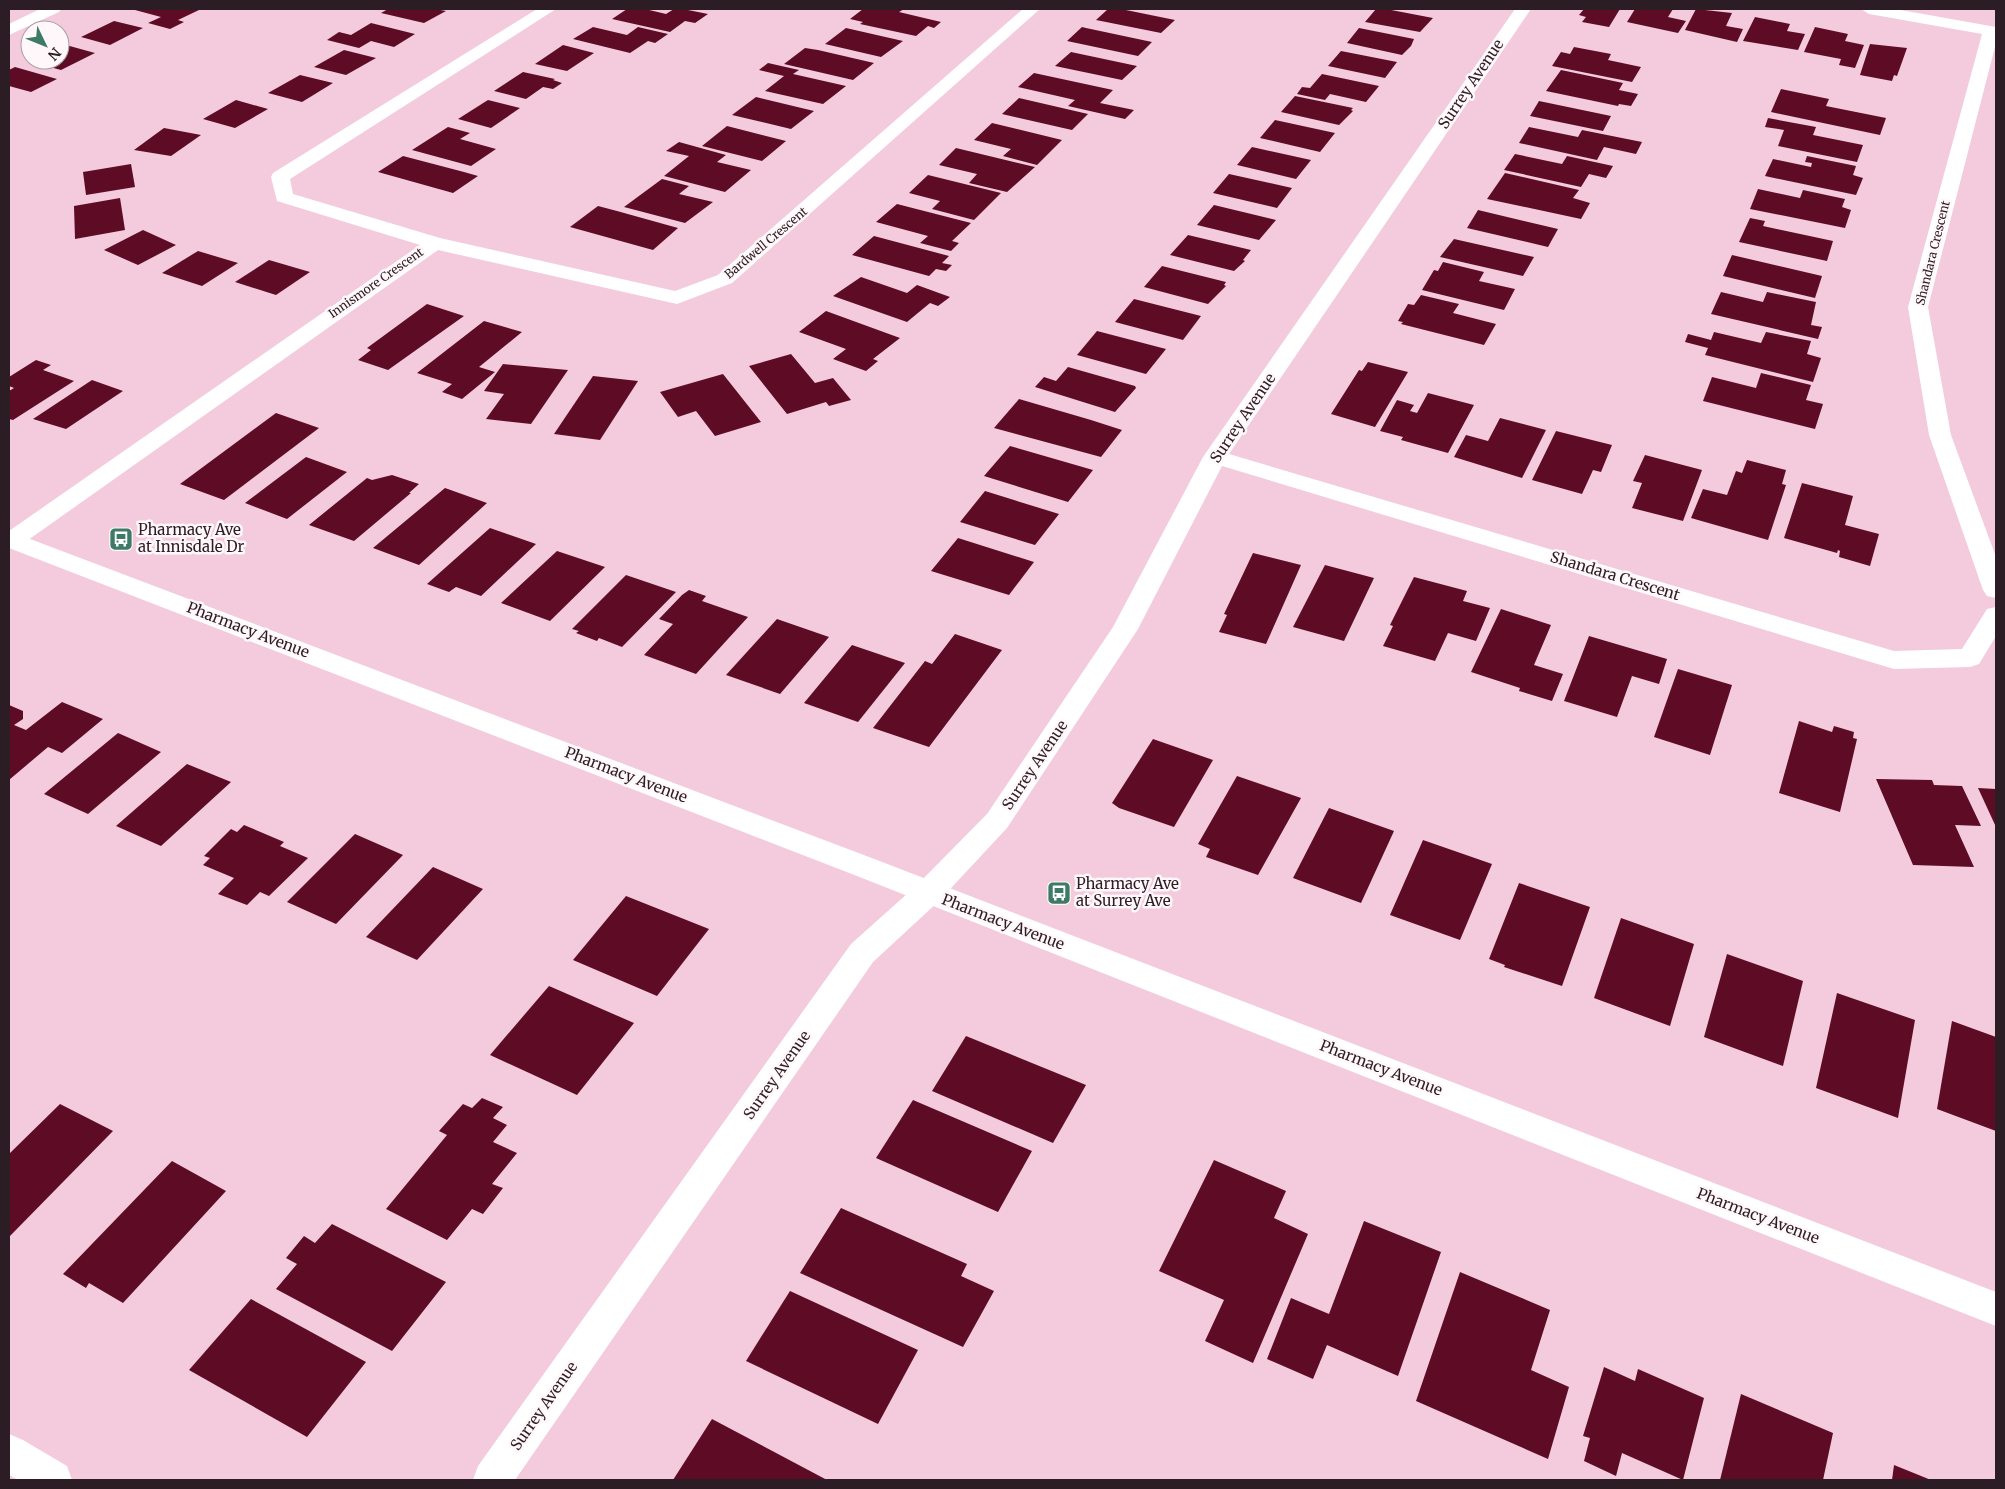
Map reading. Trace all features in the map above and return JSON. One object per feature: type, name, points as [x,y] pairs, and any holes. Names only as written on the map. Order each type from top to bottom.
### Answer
[{"type":"street","points":[[9,30],[53,9]]},
{"type":"street","name":"Innismore Crescent","points":[[435,243],[284,198],[280,177],[548,9]]},
{"type":"street","name":"Bardwell Crescent","points":[[435,243],[616,286],[677,298],[685,295],[725,279],[1032,9]]},
{"type":"street","name":"Surrey Avenue","points":[[492,1480],[862,953],[928,893],[997,821],[1125,629],[1216,457],[1523,9]]},
{"type":"street","points":[[1869,9],[1994,31]]},
{"type":"street","name":"Shandara Crescent","points":[[1994,31],[1918,308],[1940,435],[1996,590]]},
{"type":"street","name":"Innismore Crescent","points":[[10,539],[435,243]]},
{"type":"street","name":"Shandara Crescent","points":[[1216,457],[1894,660],[1970,658],[1996,614]]},
{"type":"street","name":"Pharmacy Avenue","points":[[10,539],[928,893],[1996,1309]]},
{"type":"street","points":[[9,1454],[53,1480]]},
{"type":"building","points":[[388,9],[435,9],[446,11],[424,23],[381,13]]},
{"type":"building","points":[[627,9],[645,9],[666,14],[674,9],[683,9],[708,14],[695,23],[685,21],[670,32],[612,19]]},
{"type":"building","points":[[863,9],[904,9],[899,12],[941,22],[934,28],[928,26],[916,36],[860,24],[863,22],[850,19]]},
{"type":"building","points":[[1108,9],[1121,9],[1175,20],[1161,33],[1096,20]]},
{"type":"building","points":[[1376,9],[1386,9],[1433,18],[1420,32],[1365,22]]},
{"type":"building","points":[[1584,9],[1620,9],[1609,27],[1582,22],[1586,17],[1579,15]]},
{"type":"building","points":[[1635,9],[1673,9],[1668,17],[1686,21],[1678,33],[1627,22]]},
{"type":"building","points":[[1696,9],[1732,13],[1726,26],[1743,29],[1737,42],[1685,30]]},
{"type":"building","points":[[135,10],[199,10],[178,20],[184,22],[170,29],[148,23],[161,17]]},
{"type":"building","points":[[1755,17],[1790,24],[1787,31],[1805,34],[1798,50],[1743,41]]},
{"type":"building","points":[[114,21],[143,28],[110,45],[81,37]]},
{"type":"building","points":[[371,23],[415,34],[394,47],[371,41],[359,48],[327,40],[339,32],[351,35]]},
{"type":"building","points":[[593,27],[627,35],[638,27],[668,34],[655,43],[648,41],[630,53],[573,39]]},
{"type":"building","points":[[1082,27],[1152,42],[1138,56],[1067,41]]},
{"type":"building","points":[[1815,27],[1848,34],[1845,41],[1864,45],[1855,68],[1839,65],[1841,59],[1804,52]]},
{"type":"building","points":[[846,28],[903,41],[881,57],[825,44]]},
{"type":"building","points":[[1359,28],[1414,39],[1411,46],[1402,55],[1347,43]]},
{"type":"building","points":[[1870,44],[1907,48],[1897,76],[1894,75],[1892,81],[1860,75]]},
{"type":"building","points":[[563,45],[594,53],[567,71],[535,64]]},
{"type":"building","points":[[70,46],[95,53],[70,66]]},
{"type":"building","points":[[1574,47],[1611,54],[1608,60],[1641,67],[1632,82],[1552,66],[1561,52],[1570,54]]},
{"type":"building","points":[[805,48],[874,63],[853,80],[784,64]]},
{"type":"building","points":[[344,50],[376,58],[346,75],[314,67]]},
{"type":"building","points":[[1341,51],[1397,62],[1385,78],[1328,66]]},
{"type":"building","points":[[1071,52],[1137,66],[1122,80],[1055,66]]},
{"type":"building","points":[[768,63],[799,70],[793,74],[846,86],[823,104],[765,91],[784,76],[759,70]]},
{"type":"building","points":[[15,67],[20,70],[57,79],[31,92],[9,86],[9,70]]},
{"type":"building","points":[[1561,70],[1623,83],[1619,90],[1638,94],[1631,106],[1619,104],[1618,106],[1546,91]]},
{"type":"building","points":[[523,72],[555,79],[553,80],[562,83],[553,89],[543,87],[526,99],[494,91]]},
{"type":"building","points":[[1034,73],[1113,90],[1100,103],[1134,110],[1125,119],[1068,106],[1075,100],[1018,87]]},
{"type":"building","points":[[1322,74],[1379,86],[1366,102],[1330,94],[1325,100],[1297,94],[1302,87],[1310,88]]},
{"type":"building","points":[[300,75],[333,83],[302,102],[268,93]]},
{"type":"building","points":[[1781,89],[1829,99],[1826,106],[1886,118],[1880,135],[1771,112]]},
{"type":"building","points":[[1295,96],[1353,108],[1351,110],[1353,111],[1339,125],[1281,112]]},
{"type":"building","points":[[756,97],[814,111],[791,129],[732,115]]},
{"type":"building","points":[[1019,98],[1088,114],[1072,130],[1002,114]]},
{"type":"building","points":[[236,100],[268,109],[235,128],[203,119]]},
{"type":"building","points":[[488,100],[520,108],[491,128],[458,119]]},
{"type":"building","points":[[1539,101],[1611,116],[1603,131],[1530,116]]},
{"type":"building","points":[[1768,118],[1816,127],[1813,135],[1863,145],[1857,162],[1778,146],[1784,130],[1765,127]]},
{"type":"building","points":[[1275,120],[1335,133],[1320,152],[1260,138]]},
{"type":"building","points":[[992,123],[1062,140],[1037,165],[1003,156],[1011,149],[974,140]]},
{"type":"building","points":[[727,126],[786,141],[762,161],[702,146]]},
{"type":"building","points":[[448,127],[470,133],[460,139],[496,149],[471,166],[412,150]]},
{"type":"building","points":[[1529,127],[1578,137],[1582,130],[1642,142],[1636,154],[1604,147],[1597,160],[1519,143]]},
{"type":"building","points":[[164,128],[201,135],[171,156],[134,150]]},
{"type":"building","points":[[679,142],[726,155],[717,162],[751,170],[725,192],[664,176],[689,156],[666,151]]},
{"type":"building","points":[[1252,147],[1311,160],[1296,179],[1237,165]]},
{"type":"building","points":[[956,148],[1035,167],[1007,192],[969,183],[977,174],[939,165]]},
{"type":"building","points":[[1515,154],[1562,164],[1567,156],[1613,166],[1606,178],[1589,174],[1581,187],[1504,170]]},
{"type":"building","points":[[403,156],[478,176],[453,193],[378,172]]},
{"type":"building","points":[[1807,156],[1856,166],[1853,175],[1863,178],[1856,195],[1765,176],[1773,159],[1811,167],[1812,163],[1805,162]]},
{"type":"building","points":[[131,164],[135,187],[86,195],[83,172]]},
{"type":"building","points":[[1505,173],[1579,190],[1573,198],[1590,203],[1581,219],[1487,199]]},
{"type":"building","points":[[1229,174],[1292,188],[1277,208],[1213,193]]},
{"type":"building","points":[[928,175],[1001,193],[974,220],[932,209],[940,201],[909,193]]},
{"type":"building","points":[[662,179],[689,186],[679,194],[713,202],[685,223],[624,207]]},
{"type":"building","points":[[1758,189],[1800,198],[1803,190],[1845,199],[1842,207],[1851,210],[1845,228],[1750,209]]},
{"type":"building","points":[[120,198],[125,230],[75,239],[74,206]]},
{"type":"building","points":[[897,204],[971,223],[952,241],[959,243],[951,251],[920,243],[928,236],[876,222]]},
{"type":"building","points":[[1214,205],[1276,220],[1259,240],[1197,225]]},
{"type":"building","points":[[598,206],[678,228],[653,250],[570,227]]},
{"type":"building","points":[[1478,210],[1558,229],[1548,247],[1467,228]]},
{"type":"building","points":[[1750,218],[1765,221],[1763,226],[1833,241],[1827,261],[1739,242]]},
{"type":"building","points":[[143,230],[176,245],[138,265],[104,250]]},
{"type":"building","points":[[1188,235],[1251,250],[1243,260],[1245,261],[1234,271],[1170,255]]},
{"type":"building","points":[[874,236],[949,256],[942,263],[952,265],[946,271],[936,269],[929,276],[852,255]]},
{"type":"building","points":[[1454,239],[1534,257],[1523,276],[1440,257]]},
{"type":"building","points":[[198,251],[238,263],[202,286],[162,273]]},
{"type":"building","points":[[1732,255],[1822,276],[1815,298],[1723,276]]},
{"type":"building","points":[[269,260],[310,272],[276,295],[235,282]]},
{"type":"building","points":[[1443,262],[1484,272],[1479,281],[1515,289],[1504,310],[1422,290],[1434,270],[1438,271]]},
{"type":"building","points":[[1162,266],[1226,282],[1224,285],[1226,286],[1208,304],[1144,287]]},
{"type":"building","points":[[861,277],[907,293],[917,285],[950,297],[938,306],[930,303],[907,322],[833,296]]},
{"type":"building","points":[[1721,292],[1763,302],[1767,292],[1816,302],[1811,325],[1822,327],[1818,339],[1711,314]]},
{"type":"building","points":[[1421,295],[1459,304],[1453,313],[1496,324],[1484,345],[1401,324],[1403,322],[1398,321],[1408,304],[1414,305]]},
{"type":"building","points":[[1134,299],[1201,316],[1183,340],[1115,322]]},
{"type":"building","points":[[427,304],[464,316],[388,370],[358,360],[371,350],[367,348]]},
{"type":"building","points":[[826,311],[900,338],[873,359],[878,361],[866,371],[833,359],[846,349],[799,332]]},
{"type":"building","points":[[484,321],[522,332],[479,367],[495,372],[462,399],[442,392],[452,384],[417,373]]},
{"type":"building","points":[[1097,331],[1166,349],[1146,374],[1077,355]]},
{"type":"building","points":[[1714,332],[1761,343],[1766,332],[1811,341],[1807,354],[1821,358],[1813,382],[1705,355],[1708,348],[1685,342],[1688,334],[1711,340]]},
{"type":"building","points":[[791,354],[815,383],[833,378],[851,400],[829,406],[826,402],[787,414],[749,366]]},
{"type":"building","points":[[36,360],[51,365],[43,370],[74,381],[13,420],[9,419],[9,391],[14,388],[9,386],[9,377]]},
{"type":"building","points":[[1368,362],[1408,372],[1375,427],[1331,414],[1359,370],[1362,371]]},
{"type":"building","points":[[503,364],[568,370],[531,424],[486,419],[504,394],[484,391]]},
{"type":"building","points":[[1068,367],[1135,386],[1136,388],[1115,412],[1035,387],[1044,377],[1056,381]]},
{"type":"building","points":[[1761,373],[1811,385],[1806,400],[1823,404],[1815,429],[1703,401],[1712,377],[1756,388]]},
{"type":"building","points":[[723,374],[761,422],[715,436],[696,411],[678,417],[660,392]]},
{"type":"building","points":[[593,376],[638,381],[600,440],[554,434]]},
{"type":"building","points":[[92,380],[123,391],[66,429],[33,419]]},
{"type":"building","points":[[1428,393],[1474,405],[1448,453],[1401,440],[1403,437],[1380,431],[1397,400],[1414,405],[1410,411],[1417,413]]},
{"type":"building","points":[[1019,399],[1122,430],[1101,457],[994,428]]},
{"type":"building","points":[[276,413],[319,428],[224,500],[180,484]]},
{"type":"building","points":[[1500,418],[1546,430],[1522,478],[1454,457],[1466,435],[1488,441]]},
{"type":"building","points":[[1556,431],[1612,445],[1601,472],[1593,470],[1582,494],[1532,480]]},
{"type":"building","points":[[1010,446],[1093,470],[1068,502],[984,476]]},
{"type":"building","points":[[1645,455],[1702,470],[1683,521],[1632,508],[1642,483],[1633,481]]},
{"type":"building","points":[[306,457],[347,472],[287,519],[245,503]]},
{"type":"building","points":[[1747,460],[1786,470],[1782,484],[1786,485],[1768,540],[1691,518],[1703,489],[1727,495],[1736,471],[1742,473]]},
{"type":"building","points":[[392,475],[419,484],[354,541],[309,525],[367,478],[372,480]]},
{"type":"building","points":[[1802,483],[1853,496],[1845,525],[1879,534],[1870,566],[1839,557],[1840,551],[1838,550],[1837,553],[1784,538]]},
{"type":"building","points":[[445,488],[487,503],[419,565],[373,548]]},
{"type":"building","points":[[985,491],[1059,514],[1035,545],[960,522]]},
{"type":"building","points":[[490,528],[536,544],[481,596],[456,587],[449,592],[427,584]]},
{"type":"building","points":[[958,538],[1034,562],[1009,595],[931,571]]},
{"type":"building","points":[[557,551],[605,567],[550,621],[501,603]]},
{"type":"building","points":[[1253,553],[1301,565],[1266,644],[1219,632],[1227,615],[1224,614]]},
{"type":"building","points":[[1325,565],[1374,578],[1344,641],[1293,627]]},
{"type":"building","points":[[626,575],[676,592],[622,647],[599,638],[597,641],[576,633],[579,631],[572,629]]},
{"type":"building","points":[[1414,577],[1467,591],[1463,601],[1490,608],[1476,641],[1448,633],[1435,661],[1383,646],[1393,626],[1390,625]]},
{"type":"building","points":[[689,590],[706,596],[702,601],[748,617],[696,674],[644,655],[673,624],[659,619]]},
{"type":"building","points":[[1501,609],[1551,625],[1534,665],[1563,674],[1552,701],[1519,691],[1520,688],[1471,672]]},
{"type":"building","points":[[777,619],[829,637],[780,694],[726,675]]},
{"type":"building","points":[[955,634],[1002,650],[929,747],[873,728],[925,661],[932,664]]},
{"type":"building","points":[[1589,636],[1667,659],[1659,684],[1632,676],[1617,717],[1564,701]]},
{"type":"building","points":[[852,645],[905,663],[858,722],[804,703]]},
{"type":"building","points":[[1678,669],[1732,685],[1710,755],[1654,737]]},
{"type":"building","points":[[62,702],[103,719],[62,753],[48,747],[9,780],[9,705],[23,711],[23,719],[14,725],[26,730]]},
{"type":"building","points":[[1799,721],[1832,732],[1834,726],[1854,732],[1853,738],[1857,739],[1840,812],[1779,793]]},
{"type":"building","points":[[118,733],[161,752],[88,814],[44,794]]},
{"type":"building","points":[[1153,739],[1213,760],[1174,827],[1119,808],[1112,803]]},
{"type":"building","points":[[187,764],[231,782],[161,846],[116,826]]},
{"type":"building","points":[[1237,776],[1301,798],[1258,875],[1206,857],[1210,849],[1198,844]]},
{"type":"building","points":[[1876,779],[1932,780],[1934,785],[1962,786],[1981,826],[1955,825],[1974,867],[1913,865]]},
{"type":"building","points":[[1978,788],[1996,789],[1996,827]]},
{"type":"building","points":[[1329,808],[1394,831],[1361,903],[1293,878]]},
{"type":"building","points":[[244,825],[284,842],[280,846],[308,858],[269,896],[260,892],[247,905],[218,894],[234,878],[203,865],[210,858],[204,856],[231,829],[237,832]]},
{"type":"building","points":[[355,834],[403,855],[336,924],[287,902]]},
{"type":"building","points":[[1423,840],[1492,864],[1460,940],[1390,915]]},
{"type":"building","points":[[433,867],[483,889],[417,960],[366,937]]},
{"type":"building","points":[[1519,883],[1590,907],[1562,986],[1504,967],[1505,965],[1489,959]]},
{"type":"building","points":[[626,896],[709,929],[657,996],[573,960]]},
{"type":"building","points":[[1621,918],[1694,944],[1670,1026],[1594,998]]},
{"type":"building","points":[[1727,954],[1803,981],[1783,1066],[1704,1037]]},
{"type":"building","points":[[549,986],[634,1023],[577,1095],[490,1055]]},
{"type":"building","points":[[1837,993],[1915,1020],[1898,1118],[1816,1088]]},
{"type":"building","points":[[1952,1021],[1996,1037],[1996,1131],[1937,1109]]},
{"type":"building","points":[[966,1036],[1086,1085],[1053,1143],[932,1091]]},
{"type":"building","points":[[482,1098],[503,1107],[493,1118],[507,1125],[493,1142],[517,1153],[492,1184],[503,1188],[483,1214],[472,1209],[447,1240],[386,1209],[447,1135],[439,1131],[463,1104],[472,1108]]},
{"type":"building","points":[[913,1100],[1032,1151],[998,1212],[876,1158]]},
{"type":"building","points":[[60,1104],[113,1131],[9,1237],[9,1154]]},
{"type":"building","points":[[1214,1160],[1286,1191],[1274,1218],[1308,1234],[1253,1363],[1205,1341],[1224,1300],[1159,1271]]},
{"type":"building","points":[[172,1161],[226,1191],[123,1303],[89,1283],[86,1288],[63,1274]]},
{"type":"building","points":[[841,1208],[967,1264],[961,1276],[994,1291],[963,1347],[800,1273]]},
{"type":"building","points":[[1364,1221],[1441,1252],[1398,1376],[1327,1345],[1313,1379],[1267,1359],[1291,1298],[1329,1314]]},
{"type":"building","points":[[332,1224],[446,1282],[392,1351],[276,1289],[297,1264],[286,1258],[304,1236],[315,1243]]},
{"type":"building","points":[[1460,1272],[1550,1310],[1531,1370],[1569,1387],[1548,1459],[1416,1401]]},
{"type":"building","points":[[790,1291],[918,1350],[878,1424],[746,1361]]},
{"type":"building","points":[[251,1299],[366,1362],[307,1437],[189,1370]]},
{"type":"building","points":[[1604,1367],[1635,1381],[1638,1369],[1704,1398],[1683,1480],[1622,1453],[1616,1476],[1584,1461],[1590,1438],[1583,1436]]},
{"type":"building","points":[[1741,1394],[1833,1433],[1823,1480],[1720,1480]]},
{"type":"building","points":[[712,1419],[827,1480],[673,1480]]},
{"type":"building","points":[[1894,1465],[1931,1480],[1892,1480]]},
{"type":"place","name":"Pharmacy Ave at Innisdale Dr","points":[[121,539]]},
{"type":"place","name":"Pharmacy Ave at Surrey Ave","points":[[1059,893]]}]
